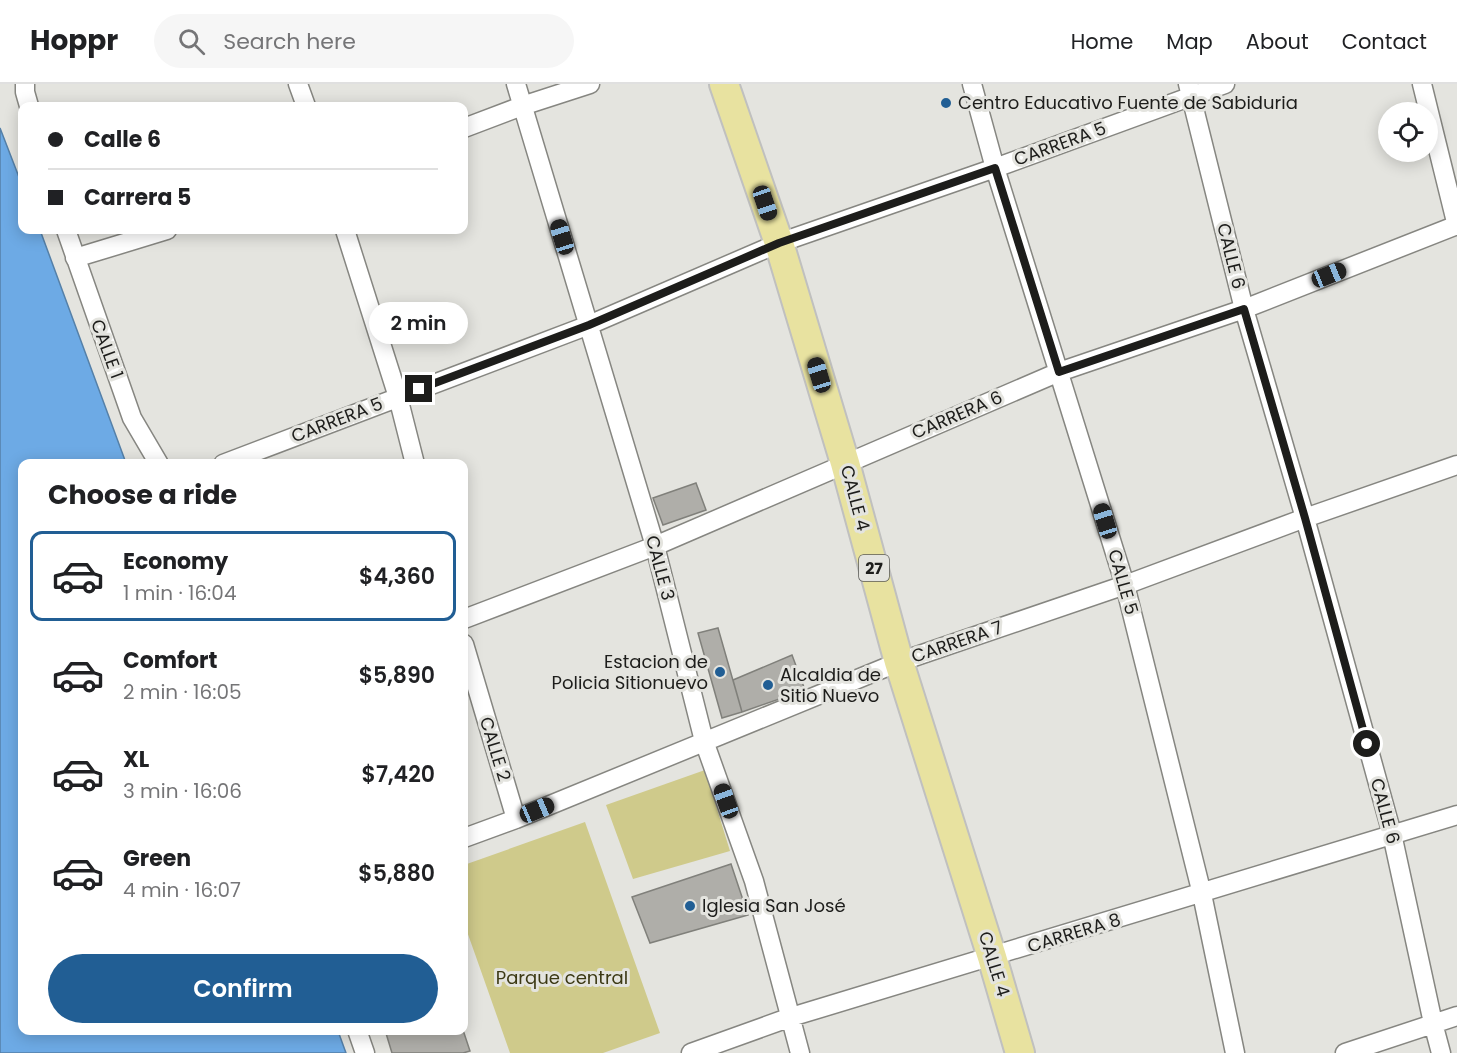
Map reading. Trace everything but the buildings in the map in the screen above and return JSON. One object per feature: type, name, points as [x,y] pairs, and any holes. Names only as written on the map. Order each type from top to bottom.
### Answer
[{"type":"main road","name":"CALLE 4","points":[[724,84],[779,243],[846,463],[899,662],[1020,1053]]},
{"type":"street","points":[[25,84],[28,102]]},
{"type":"street","points":[[298,84],[305,102]]},
{"type":"street","name":"CALLE 3","points":[[516,84],[655,546],[704,741],[754,880],[801,1053]]},
{"type":"street","points":[[468,126],[590,84]]},
{"type":"street","name":"CALLE 5","points":[[972,84],[995,168],[1125,585],[1202,894],[1235,1053]]},
{"type":"street","name":"CARRERA 5","points":[[236,459],[589,325],[779,243],[995,168],[1190,90],[1225,84]]},
{"type":"street","points":[[1422,84],[1457,226]]},
{"type":"street","name":"CALLE 6","points":[[1190,90],[1244,309],[1305,518],[1392,834],[1441,1053]]},
{"type":"street","name":"CARRERA 6","points":[[468,618],[655,546],[1059,372],[1244,309],[1457,226]]},
{"type":"street","name":"CALLE 1","points":[[67,234],[132,418],[156,459]]},
{"type":"street","points":[[75,258],[154,234]]},
{"type":"street","points":[[346,234],[398,397],[414,459]]},
{"type":"street","name":"CARRERA 7","points":[[468,837],[899,662],[1125,585],[1305,518],[1457,465]]},
{"type":"street","name":"CALLE 2","points":[[468,657],[516,819]]},
{"type":"street","name":"CARRERA 8","points":[[692,1053],[791,1017],[1457,815]]},
{"type":"street","points":[[1345,1053],[1457,1016]]},
{"type":"street","points":[[359,1035],[365,1053]]},
{"type":"green space","points":[[705,770],[730,851],[633,879],[606,805]]},
{"type":"green space","name":"Parque central","points":[[585,822],[660,1033],[603,1053],[510,1053],[468,934],[468,864]]},
{"type":"water","points":[[0,128],[18,175],[18,234],[41,234],[125,459],[18,459],[18,1035],[339,1035],[346,1053],[0,1053]]},
{"type":"place","name":"Centro Educativo Fuente de Sabiduria","points":[[946,103]]},
{"type":"place","name":"Estacion de Policia Sitionuevo","points":[[720,672]]},
{"type":"place","name":"Alcaldia de Sitio Nuevo","points":[[768,685]]},
{"type":"place","name":"Iglesia San José","points":[[690,906]]},
{"type":"route","points":[[419,389],[589,325],[779,243],[995,168],[1059,372],[1244,309],[1305,518],[1367,744]]}]
